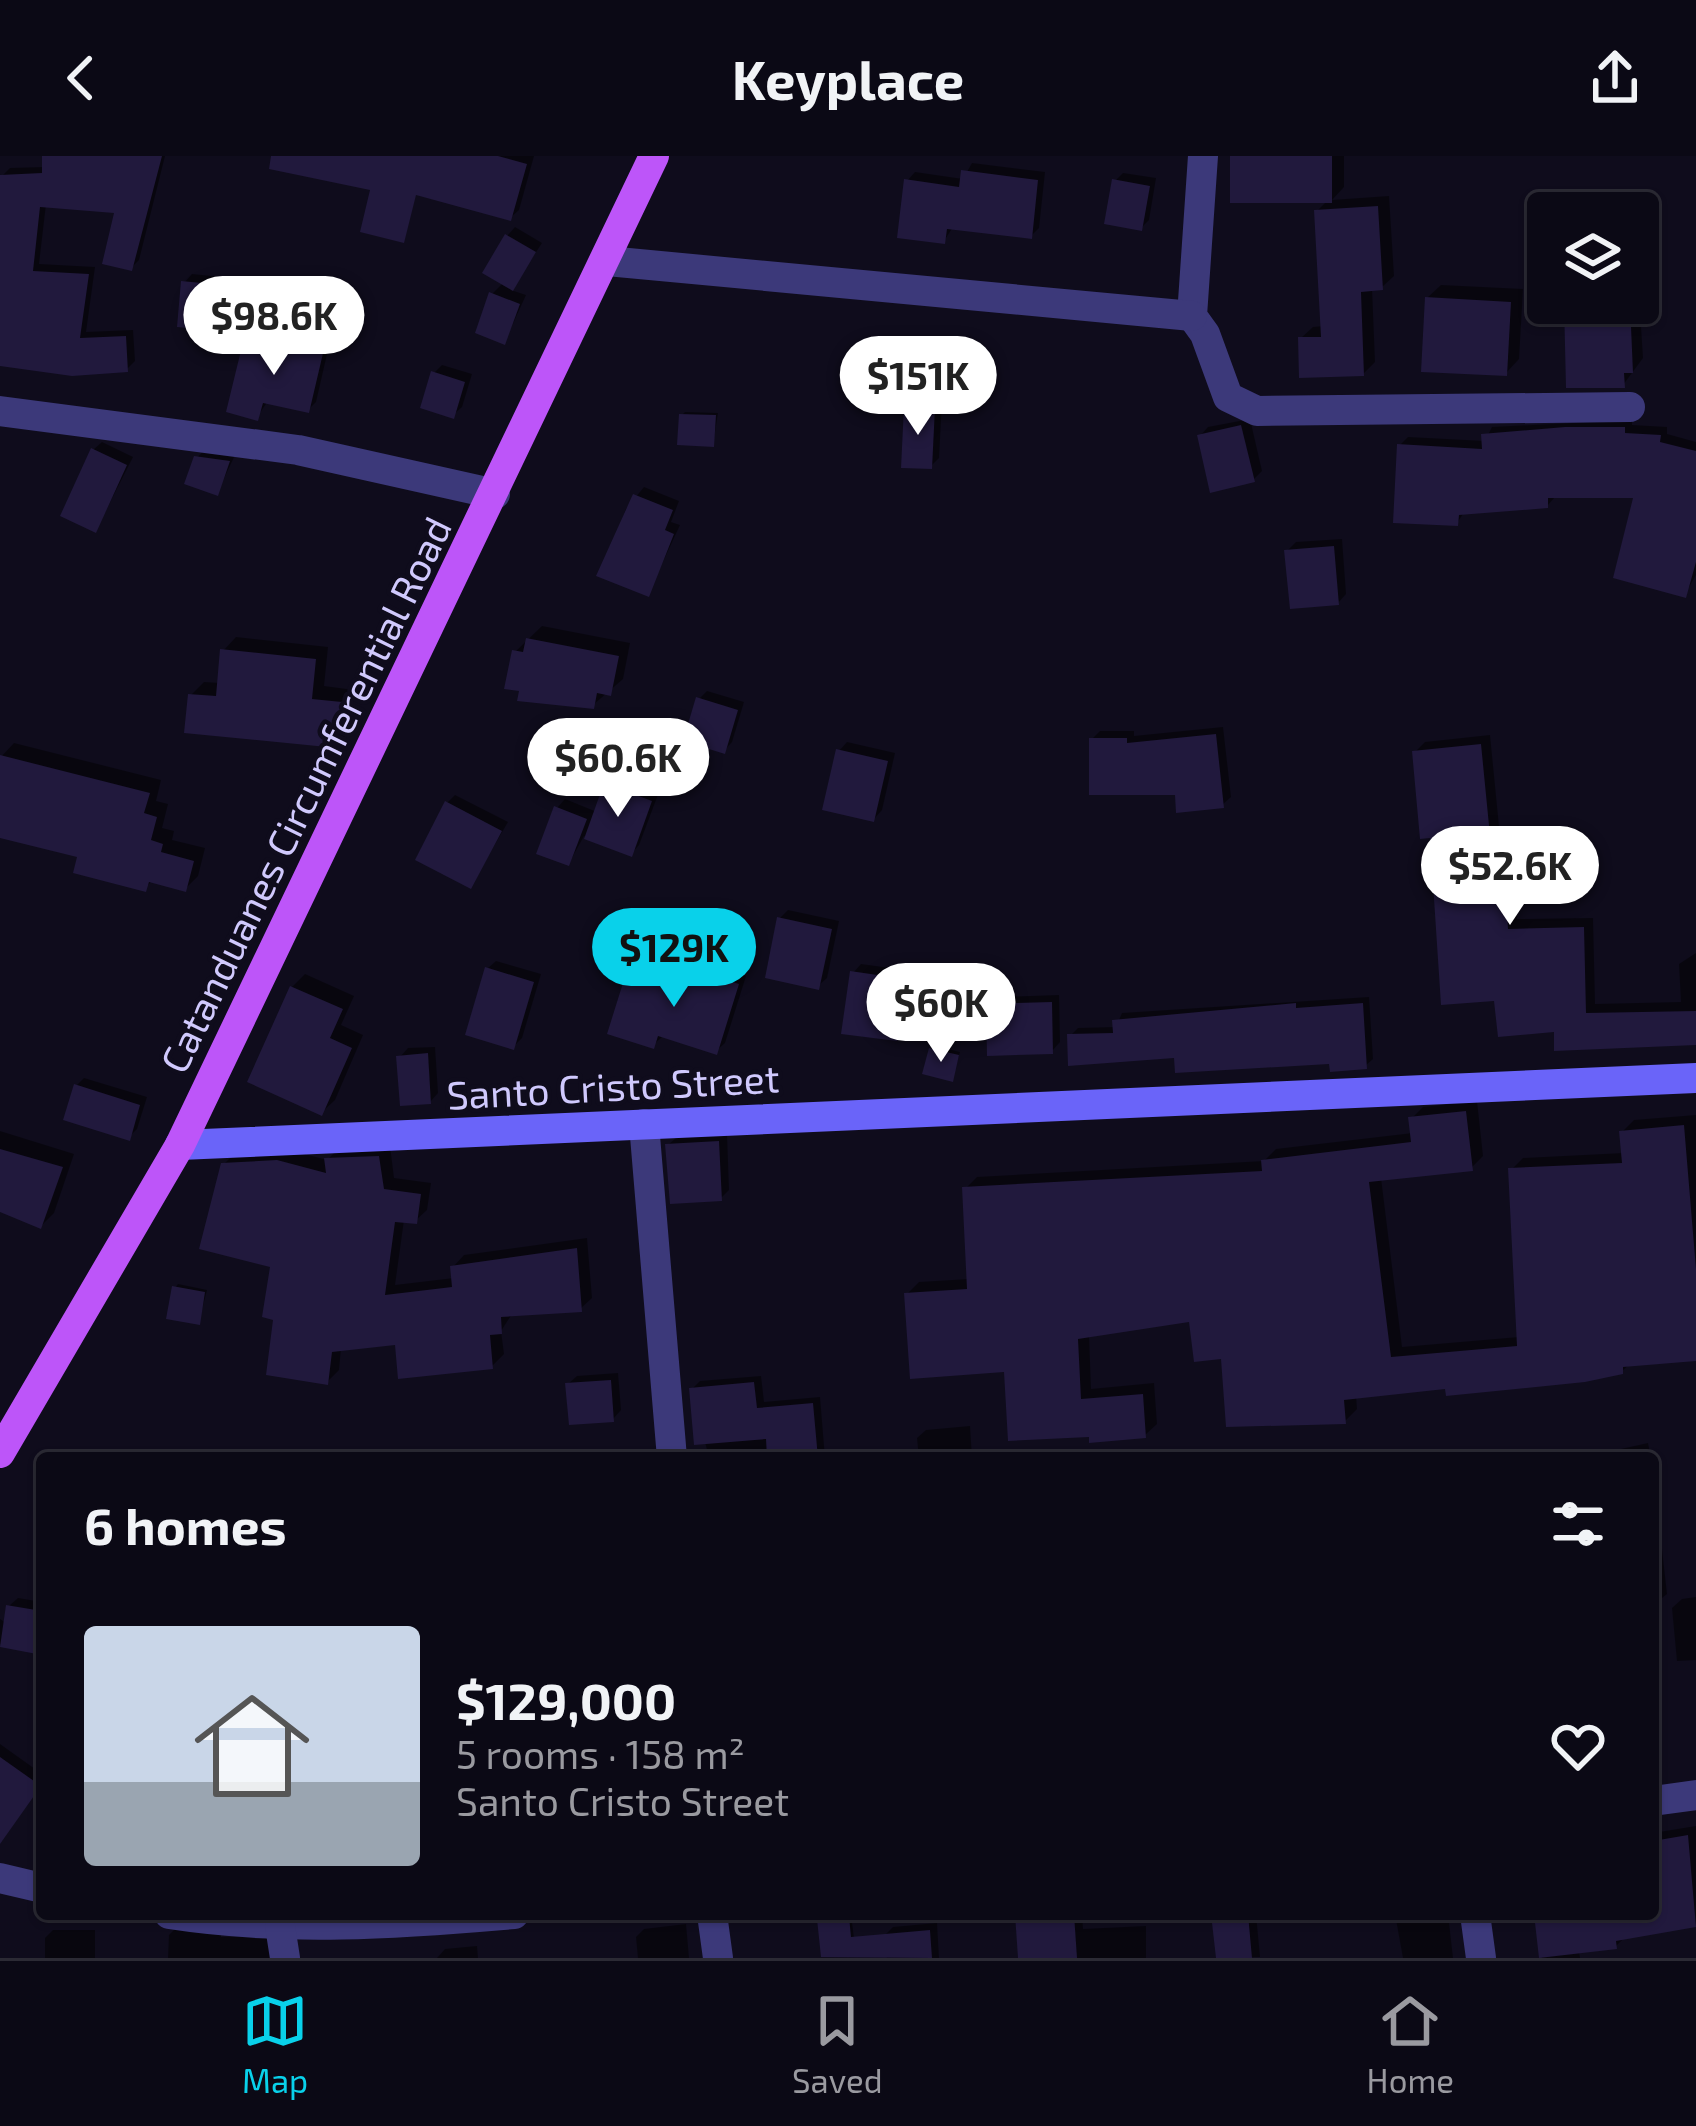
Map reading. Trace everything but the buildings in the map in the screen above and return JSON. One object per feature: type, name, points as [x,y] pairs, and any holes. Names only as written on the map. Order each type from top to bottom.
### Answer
[{"type":"main road","name":"Catanduanes Circumferential Road","points":[[1,1448],[180,1145],[654,156]]},
{"type":"street","points":[[1203,156],[1192,316],[1205,334],[1228,397],[1257,412],[1630,407]]},
{"type":"street","points":[[607,261],[1192,316]]},
{"type":"street","points":[[0,411],[298,450],[495,494]]},
{"type":"street","name":"Santo Cristo Street","points":[[180,1145],[1696,1078]]},
{"type":"street","points":[[644,1124],[671,1452]]},
{"type":"street","points":[[1659,1800],[1696,1795]]},
{"type":"street","points":[[0,1878],[36,1887]]},
{"type":"street","points":[[225,1920],[280,1926],[434,1920]]},
{"type":"street","points":[[713,1920],[718,1958]]},
{"type":"street","points":[[1476,1920],[1481,1958]]},
{"type":"street","points":[[280,1926],[285,1958]]}]
